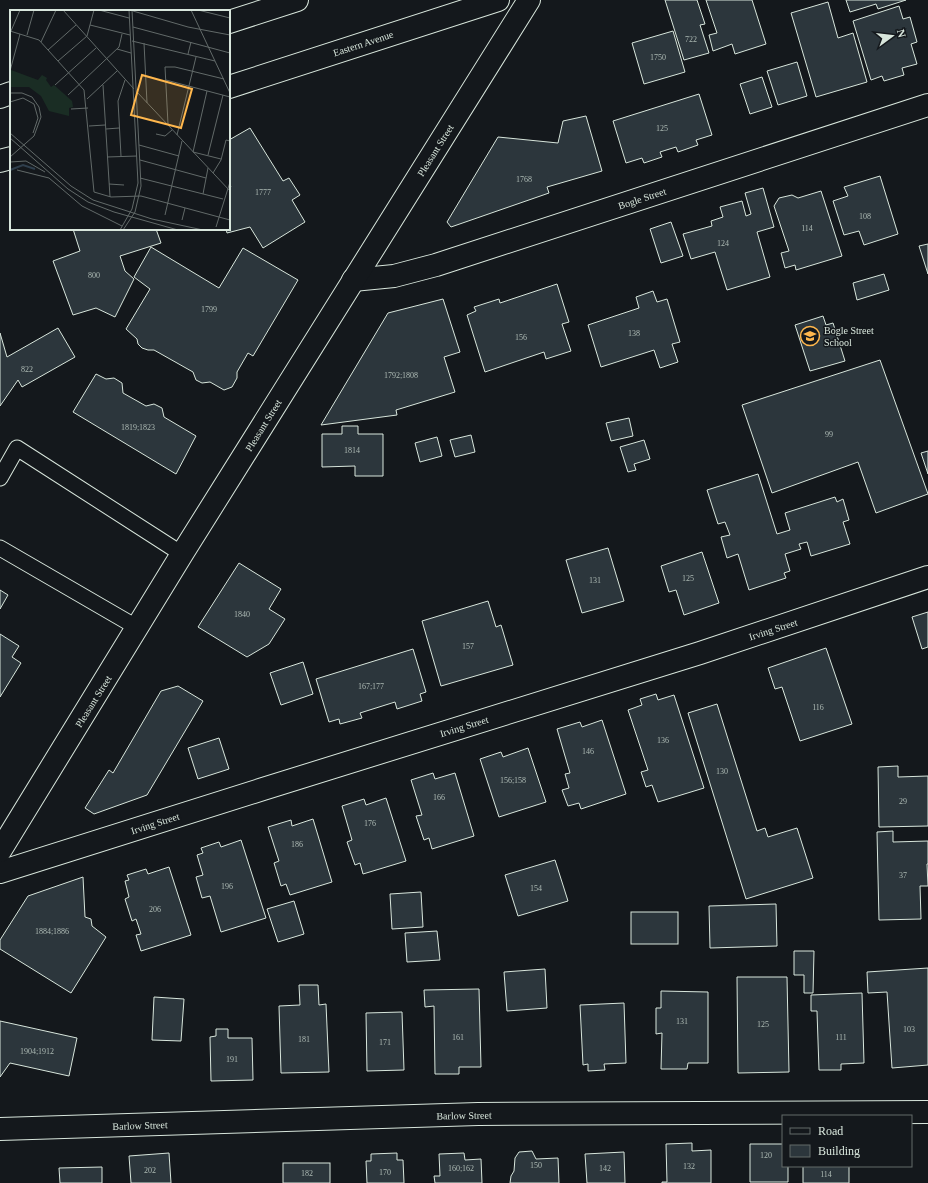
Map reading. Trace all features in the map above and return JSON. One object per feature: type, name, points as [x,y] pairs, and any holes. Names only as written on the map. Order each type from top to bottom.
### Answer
[{"type":"street","points":[[230,22],[297,0]]},
{"type":"street","name":"Eastern Avenue","points":[[230,87],[498,0]]},
{"type":"street","name":"Pleasant Street","points":[[0,851],[182,554],[529,0]]},
{"type":"street","points":[[0,97],[10,93]]},
{"type":"street","name":"Bogle Street","points":[[353,280],[394,276],[436,265],[928,105]]},
{"type":"street","points":[[0,161],[10,158]]},
{"type":"street","name":"Irving Street","points":[[0,872],[700,653],[928,577]]},
{"type":"street","name":"Barlow Street","points":[[0,1129],[478,1114],[928,1112]]},
{"type":"lane","points":[[0,478],[17,448],[182,554]]},
{"type":"lane","points":[[0,548],[138,628]]},
{"type":"building","points":[[665,0],[697,0],[705,24],[700,25],[709,53],[684,60]]},
{"type":"building","points":[[706,0],[752,0],[766,44],[735,54],[732,44],[713,51],[709,35],[717,33]]},
{"type":"building","points":[[846,0],[906,0],[878,9],[876,4],[850,12]]},
{"type":"building","points":[[828,2],[838,38],[853,33],[867,82],[816,97],[791,13]]},
{"type":"building","points":[[899,6],[903,19],[910,17],[917,42],[911,44],[917,64],[902,68],[904,75],[884,81],[882,76],[871,80],[853,21]]},
{"type":"building","points":[[673,31],[685,72],[644,84],[632,43]]},
{"type":"building","points":[[797,62],[807,96],[778,105],[767,71]]},
{"type":"building","points":[[762,77],[772,107],[750,114],[740,84]]},
{"type":"building","points":[[699,94],[712,135],[696,140],[698,145],[678,152],[676,147],[660,152],[662,157],[644,163],[642,158],[626,163],[613,121]]},
{"type":"building","points":[[586,116],[602,171],[547,187],[549,193],[451,227],[447,222],[498,137],[558,143],[563,121]]},
{"type":"building","points":[[250,128],[283,181],[289,178],[300,195],[292,200],[305,222],[263,248],[250,227],[227,233],[226,230],[230,230],[230,139]]},
{"type":"building","points":[[880,176],[898,234],[864,245],[859,231],[844,235],[833,201],[848,196],[844,187]]},
{"type":"building","points":[[763,188],[774,227],[757,232],[770,277],[727,290],[715,252],[691,259],[683,234],[712,226],[711,221],[723,217],[720,207],[742,201],[746,216],[751,214],[745,193]]},
{"type":"building","points":[[821,191],[842,256],[796,270],[795,265],[785,268],[781,253],[789,251],[774,206],[779,198],[792,195],[798,198]]},
{"type":"building","points":[[671,222],[683,256],[661,263],[650,229]]},
{"type":"building","points":[[73,230],[156,230],[161,243],[120,256],[125,271],[134,279],[115,317],[96,308],[73,315],[53,261],[80,251]]},
{"type":"building","points":[[928,244],[928,274],[919,246]]},
{"type":"building","points":[[151,247],[219,288],[243,248],[298,280],[253,356],[248,353],[237,372],[237,378],[232,387],[224,390],[210,382],[202,383],[196,380],[193,372],[154,350],[142,348],[138,344],[137,339],[126,329],[150,289],[134,277]]},
{"type":"building","points":[[884,274],[889,290],[857,300],[853,283]]},
{"type":"building","points":[[557,284],[569,322],[562,324],[571,351],[546,359],[544,352],[485,372],[467,315],[476,311],[474,307],[499,299],[500,303]]},
{"type":"building","points":[[653,291],[657,302],[667,299],[680,342],[672,344],[678,362],[660,368],[654,350],[601,367],[588,325],[639,308],[636,297]]},
{"type":"building","points":[[443,299],[460,352],[444,357],[455,392],[396,410],[397,415],[321,425],[388,313]]},
{"type":"building","points":[[823,316],[826,325],[833,323],[845,361],[810,371],[795,325]]},
{"type":"building","points":[[58,328],[75,357],[22,387],[18,380],[0,406],[0,333],[7,357]]},
{"type":"building","points":[[880,360],[928,494],[876,513],[858,462],[772,493],[742,405]]},
{"type":"building","points":[[96,374],[106,379],[114,378],[122,383],[123,393],[146,406],[154,404],[162,408],[164,417],[196,436],[176,474],[73,412]]},
{"type":"building","points":[[629,418],[633,436],[611,441],[606,423]]},
{"type":"building","points":[[342,426],[358,426],[358,434],[383,434],[383,476],[355,476],[355,466],[322,467],[322,434],[342,434]]},
{"type":"building","points":[[471,435],[475,452],[455,457],[450,440]]},
{"type":"building","points":[[437,437],[442,456],[420,462],[415,443]]},
{"type":"building","points":[[644,440],[650,459],[634,464],[636,470],[628,472],[620,447]]},
{"type":"building","points":[[928,451],[928,474],[921,453]]},
{"type":"building","points":[[758,474],[777,534],[790,530],[785,513],[835,497],[837,502],[843,499],[849,520],[843,522],[850,544],[811,556],[807,542],[799,544],[801,549],[785,554],[790,571],[784,573],[786,578],[749,590],[738,554],[727,558],[721,537],[730,535],[725,522],[718,524],[707,490]]},
{"type":"building","points":[[608,548],[624,601],[582,613],[566,560]]},
{"type":"building","points":[[702,552],[719,603],[684,615],[676,590],[669,592],[661,566]]},
{"type":"building","points":[[239,563],[281,589],[269,609],[285,619],[269,644],[247,657],[198,627]]},
{"type":"building","points":[[0,590],[8,595],[0,609]]},
{"type":"building","points":[[488,601],[496,627],[501,625],[513,665],[441,686],[422,621]]},
{"type":"building","points":[[928,612],[928,647],[922,649],[912,617]]},
{"type":"building","points":[[0,634],[19,646],[12,657],[21,663],[0,697]]},
{"type":"building","points":[[826,648],[852,724],[800,741],[782,687],[775,689],[768,668]]},
{"type":"building","points":[[413,649],[426,692],[420,694],[422,701],[397,709],[395,702],[360,713],[362,718],[340,724],[339,719],[329,722],[316,679]]},
{"type":"building","points":[[303,662],[313,694],[281,705],[270,673]]},
{"type":"building","points":[[178,686],[203,701],[147,795],[94,814],[85,808],[109,770],[113,773],[161,691]]},
{"type":"building","points":[[656,694],[658,700],[674,695],[704,788],[658,802],[652,785],[646,787],[641,772],[648,770],[628,710],[642,705],[640,699]]},
{"type":"building","points":[[717,704],[757,831],[765,828],[768,837],[797,828],[813,878],[746,899],[688,713]]},
{"type":"building","points":[[602,720],[626,794],[581,809],[579,803],[568,806],[562,790],[569,788],[565,774],[570,773],[557,729],[580,722],[582,727]]},
{"type":"building","points":[[219,738],[229,769],[198,779],[188,748]]},
{"type":"building","points":[[528,748],[546,802],[499,817],[480,759],[501,752],[503,757]]},
{"type":"building","points":[[898,766],[898,777],[928,776],[928,826],[879,827],[878,767]]},
{"type":"building","points":[[433,773],[435,779],[455,773],[474,836],[432,849],[429,838],[424,840],[416,816],[422,815],[411,780]]},
{"type":"building","points":[[386,798],[406,861],[363,874],[360,863],[355,865],[347,842],[352,840],[342,806],[364,799],[366,805]]},
{"type":"building","points":[[313,819],[332,882],[290,895],[286,884],[281,886],[274,863],[279,861],[268,827],[291,820],[292,826]]},
{"type":"building","points":[[893,831],[893,842],[928,841],[928,886],[920,886],[921,919],[879,920],[877,832]]},
{"type":"building","points":[[241,840],[266,918],[221,932],[210,896],[202,898],[196,877],[203,875],[197,855],[203,853],[201,848],[219,842],[221,847]]},
{"type":"building","points":[[555,860],[568,901],[518,916],[505,875]]},
{"type":"building","points":[[169,867],[191,935],[141,951],[136,935],[141,934],[136,919],[132,921],[125,899],[129,897],[125,881],[129,880],[127,875],[146,869],[148,874]]},
{"type":"building","points":[[83,877],[85,917],[91,919],[92,926],[106,937],[71,993],[0,949],[0,940],[28,896]]},
{"type":"building","points":[[421,892],[423,927],[392,929],[390,894]]},
{"type":"building","points":[[294,901],[304,934],[278,942],[267,909]]},
{"type":"building","points":[[776,904],[777,946],[710,948],[709,906]]},
{"type":"building","points":[[631,912],[678,912],[678,944],[631,944]]},
{"type":"building","points":[[437,931],[440,960],[407,962],[405,933]]},
{"type":"building","points":[[794,951],[814,951],[813,993],[804,993],[804,975],[794,975]]},
{"type":"building","points":[[928,968],[928,1065],[892,1068],[887,992],[868,993],[867,972]]},
{"type":"building","points":[[545,969],[547,1008],[507,1011],[504,972]]},
{"type":"building","points":[[737,977],[787,977],[789,1072],[738,1073]]},
{"type":"building","points":[[299,985],[318,985],[319,1005],[326,1004],[329,1072],[281,1073],[279,1006],[300,1005]]},
{"type":"building","points":[[479,989],[481,1067],[459,1067],[459,1074],[435,1074],[434,1006],[425,1007],[424,990]]},
{"type":"building","points":[[661,991],[708,992],[708,1063],[688,1063],[687,1069],[661,1069],[662,1033],[656,1034],[656,1008],[661,1008]]},
{"type":"building","points":[[862,993],[864,1063],[841,1064],[841,1070],[819,1070],[817,1011],[811,1011],[811,995]]},
{"type":"building","points":[[154,997],[184,999],[181,1041],[152,1040]]},
{"type":"building","points":[[624,1003],[626,1063],[604,1064],[605,1070],[588,1071],[588,1064],[583,1065],[580,1005]]},
{"type":"building","points":[[402,1012],[404,1070],[367,1071],[366,1013]]},
{"type":"building","points":[[0,1021],[77,1038],[69,1076],[10,1063],[0,1077]]},
{"type":"building","points":[[216,1029],[228,1029],[228,1038],[252,1038],[253,1080],[211,1081],[210,1037],[216,1036]]},
{"type":"building","points":[[692,1143],[692,1151],[711,1150],[711,1183],[662,1183],[667,1182],[666,1144]]},
{"type":"building","points":[[750,1144],[782,1144],[782,1167],[788,1167],[788,1182],[750,1182]]},
{"type":"building","points":[[532,1151],[536,1159],[558,1158],[559,1183],[510,1183],[511,1176],[514,1171],[515,1158],[519,1152]]},
{"type":"building","points":[[624,1152],[625,1183],[587,1183],[585,1154]]},
{"type":"building","points":[[169,1153],[171,1183],[131,1183],[129,1156]]},
{"type":"building","points":[[397,1153],[397,1160],[403,1160],[404,1183],[367,1183],[366,1161],[371,1161],[371,1154]]},
{"type":"building","points":[[464,1153],[465,1160],[481,1159],[482,1183],[435,1183],[434,1176],[440,1176],[439,1154]]},
{"type":"building","points":[[283,1163],[330,1163],[330,1183],[283,1183]]},
{"type":"building","points":[[102,1167],[102,1183],[60,1183],[59,1168]]},
{"type":"building","points":[[803,1167],[849,1167],[849,1183],[803,1183]]},
{"type":"place","name":"Bogle Street School","points":[[810,336]]}]
